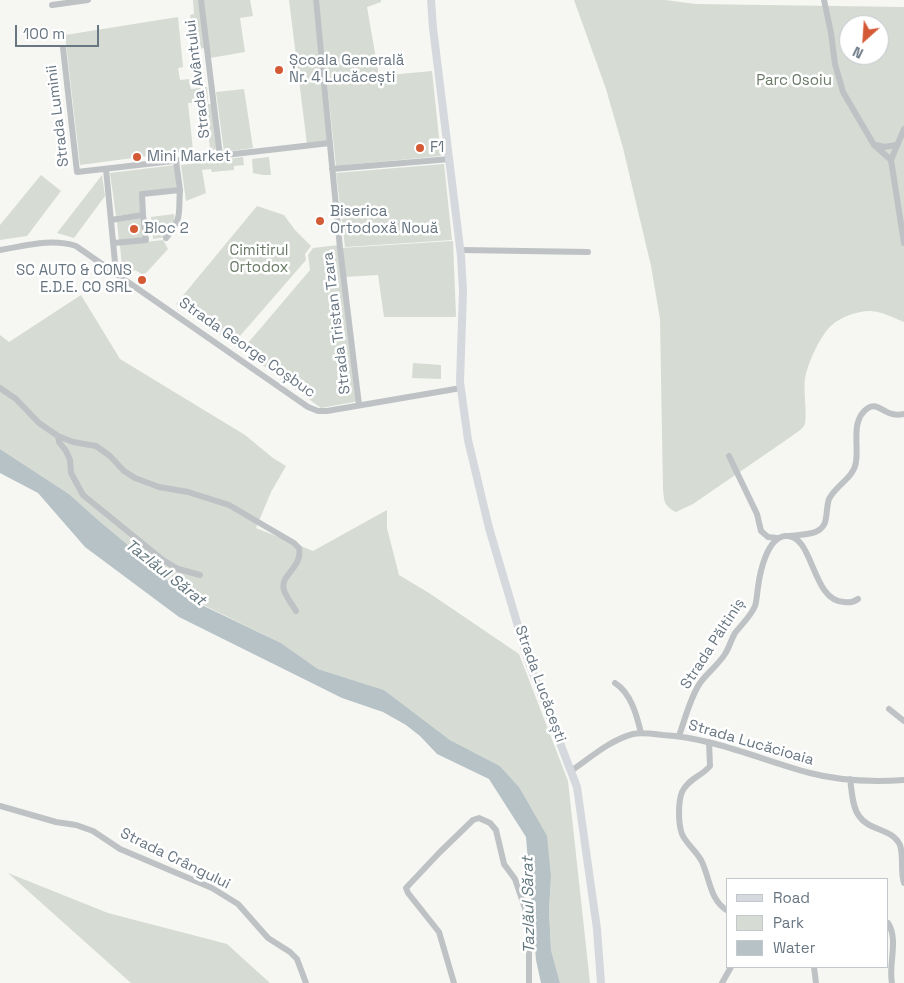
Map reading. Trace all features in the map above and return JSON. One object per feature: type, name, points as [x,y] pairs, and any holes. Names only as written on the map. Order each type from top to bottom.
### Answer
[{"type":"main road","points":[[425,0],[433,28]]},
{"type":"main road","points":[[431,0],[433,28]]},
{"type":"main road","name":"Strada Lucăcești","points":[[433,28],[461,250],[463,291],[461,388],[468,440],[489,528],[528,660],[578,787],[597,929],[601,983]]},
{"type":"street","points":[[52,5],[88,0]]},
{"type":"street","name":"Strada Avântului","points":[[201,0],[220,156]]},
{"type":"street","name":"Strada Tristan Tzara","points":[[316,0],[332,169],[359,405]]},
{"type":"street","points":[[824,0],[830,25],[835,64],[843,92],[874,145],[892,160]]},
{"type":"street","name":"Strada Luminii","points":[[62,48],[77,172],[330,143]]},
{"type":"street","points":[[904,128],[892,160],[904,243]]},
{"type":"street","points":[[874,145],[884,147],[897,145]]},
{"type":"street","points":[[332,169],[450,159]]},
{"type":"street","points":[[166,238],[180,216],[180,190],[176,161]]},
{"type":"street","points":[[106,169],[116,273]]},
{"type":"street","points":[[114,243],[146,240],[142,194],[180,190]]},
{"type":"street","points":[[111,220],[144,215]]},
{"type":"street","name":"Strada George Coșbuc","points":[[0,250],[52,242],[64,242],[76,246],[308,407],[318,411],[461,388]]},
{"type":"street","points":[[461,250],[588,252]]},
{"type":"street","points":[[0,388],[16,399],[39,423],[58,436],[73,442],[96,446],[110,456],[124,471],[135,478],[229,505],[294,543],[299,548],[298,562],[288,574],[283,585],[284,592],[296,611]]},
{"type":"street","points":[[729,456],[757,514],[762,531],[768,537],[777,538],[817,532],[823,528],[826,521],[830,498],[852,473],[856,464],[859,419],[865,411],[876,406],[889,413],[904,414]]},
{"type":"street","points":[[58,436],[59,442],[70,460],[71,473],[83,495],[163,560],[178,569],[200,575]]},
{"type":"street","points":[[788,536],[794,538],[800,544],[825,592],[831,598],[839,602],[858,599]]},
{"type":"street","name":"Strada Păltiniș","points":[[679,736],[700,683],[726,652],[733,636],[749,617],[756,604],[764,562],[771,544],[777,538]]},
{"type":"street","points":[[615,682],[626,693],[635,712],[641,734]]},
{"type":"street","points":[[889,709],[904,720]]},
{"type":"street","name":"Strada Lucăcioaia","points":[[571,771],[617,740],[634,734],[641,734],[679,736],[709,742],[813,774],[871,781],[904,780]]},
{"type":"street","points":[[709,742],[710,766],[688,783],[682,792],[680,823],[685,838],[702,861],[713,896],[721,907],[726,910]]},
{"type":"street","points":[[850,779],[855,808],[859,816],[869,825],[893,836],[900,844],[904,883]]},
{"type":"street","name":"Strada Crângului","points":[[0,806],[93,831],[120,849],[212,888],[238,904],[268,938],[298,959],[306,983]]},
{"type":"street","points":[[454,983],[439,932],[408,894],[406,888],[473,820],[479,818],[490,823],[496,830],[504,864],[515,879],[527,914],[529,930],[529,983]]},
{"type":"street","points":[[889,925],[893,942],[890,976],[892,983]]},
{"type":"street","points":[[722,983],[730,968]]},
{"type":"street","points":[[814,968],[816,983]]},
{"type":"green space","points":[[193,0],[199,0],[205,48],[198,49],[197,42],[193,42],[190,15],[194,14]]},
{"type":"green space","points":[[203,0],[250,0],[253,16],[240,18],[245,52],[210,58]]},
{"type":"green space","points":[[289,0],[313,0],[328,141],[307,144]]},
{"type":"green space","points":[[318,0],[381,0],[381,2],[367,7],[379,76],[432,71],[441,156],[336,166]]},
{"type":"green space","name":"Parc Osoiu","points":[[574,0],[665,0],[696,4],[904,7],[904,322],[888,315],[866,311],[850,315],[836,322],[823,336],[808,366],[805,384],[806,418],[803,427],[693,504],[676,512],[665,503],[663,489],[660,319],[651,266],[623,148],[606,89]]},
{"type":"green space","points":[[178,17],[183,67],[178,68],[180,80],[189,79],[191,89],[207,87],[208,102],[188,103],[193,150],[80,165],[65,35]]},
{"type":"green space","points":[[244,89],[253,148],[224,152],[216,92]]},
{"type":"green space","points":[[206,104],[212,104],[217,149],[210,150],[209,138],[206,138],[203,116],[207,115]]},
{"type":"green space","points":[[243,157],[244,165],[234,166],[234,170],[212,172],[211,169],[202,170],[206,193],[186,201],[181,165]]},
{"type":"green space","points":[[269,157],[271,175],[253,173],[252,159]]},
{"type":"green space","points":[[444,164],[452,240],[345,247],[336,173]]},
{"type":"green space","points":[[175,165],[177,188],[140,193],[142,213],[116,216],[110,173]]},
{"type":"green space","points":[[41,175],[61,191],[27,236],[0,240],[0,225]]},
{"type":"green space","points":[[102,175],[105,196],[74,238],[57,233]]},
{"type":"green space","name":"Cimitirul Ortodox","points":[[257,206],[284,215],[295,230],[311,246],[305,254],[306,260],[233,344],[176,304]]},
{"type":"green space","points":[[174,214],[175,223],[165,237],[153,239],[151,217]]},
{"type":"green space","points":[[142,218],[145,238],[119,241],[117,222]]},
{"type":"green space","points":[[163,240],[168,249],[146,273],[142,274],[135,270],[132,274],[122,268],[120,245]]},
{"type":"green space","points":[[453,241],[456,317],[384,317],[378,275],[344,277],[340,248]]},
{"type":"green space","points":[[339,245],[359,401],[321,408],[242,350],[310,270],[308,255],[313,248]]},
{"type":"green space","points":[[81,295],[120,359],[245,435],[286,466],[271,492],[256,528],[313,551],[387,510],[387,528],[399,575],[519,654],[568,781],[590,983],[560,983],[551,950],[549,911],[551,877],[519,787],[500,766],[450,740],[384,690],[318,669],[281,643],[185,596],[69,494],[0,449],[0,335],[9,342]]},
{"type":"green space","points":[[413,363],[441,365],[441,379],[412,378]]},
{"type":"green space","points":[[8,873],[108,913],[227,944],[270,983],[131,983]]},
{"type":"water","points":[[0,449],[69,494],[146,560],[185,597],[281,643],[318,669],[384,690],[450,740],[500,766],[519,787],[547,836],[551,877],[549,911],[551,950],[560,983],[541,983],[536,960],[526,837],[489,779],[437,754],[420,736],[406,725],[383,712],[342,698],[179,617],[85,547],[38,493],[0,473]]},
{"type":"place","name":"Școala Generală Nr. 4 Lucăcești","points":[[279,70]]},
{"type":"place","name":"F1","points":[[420,148]]},
{"type":"place","name":"Mini Market","points":[[137,157]]},
{"type":"place","name":"Biserica Ortodoxă Nouă","points":[[320,221]]},
{"type":"place","name":"Bloc 2","points":[[134,229]]},
{"type":"place","name":"SC AUTO & CONS E.D.E. CO SRL","points":[[142,280]]},
{"type":"water label","name":"Tazlăul Sărat","points":[[165,573]]},
{"type":"water label","name":"Tazlăul Sărat","points":[[529,905]]}]
